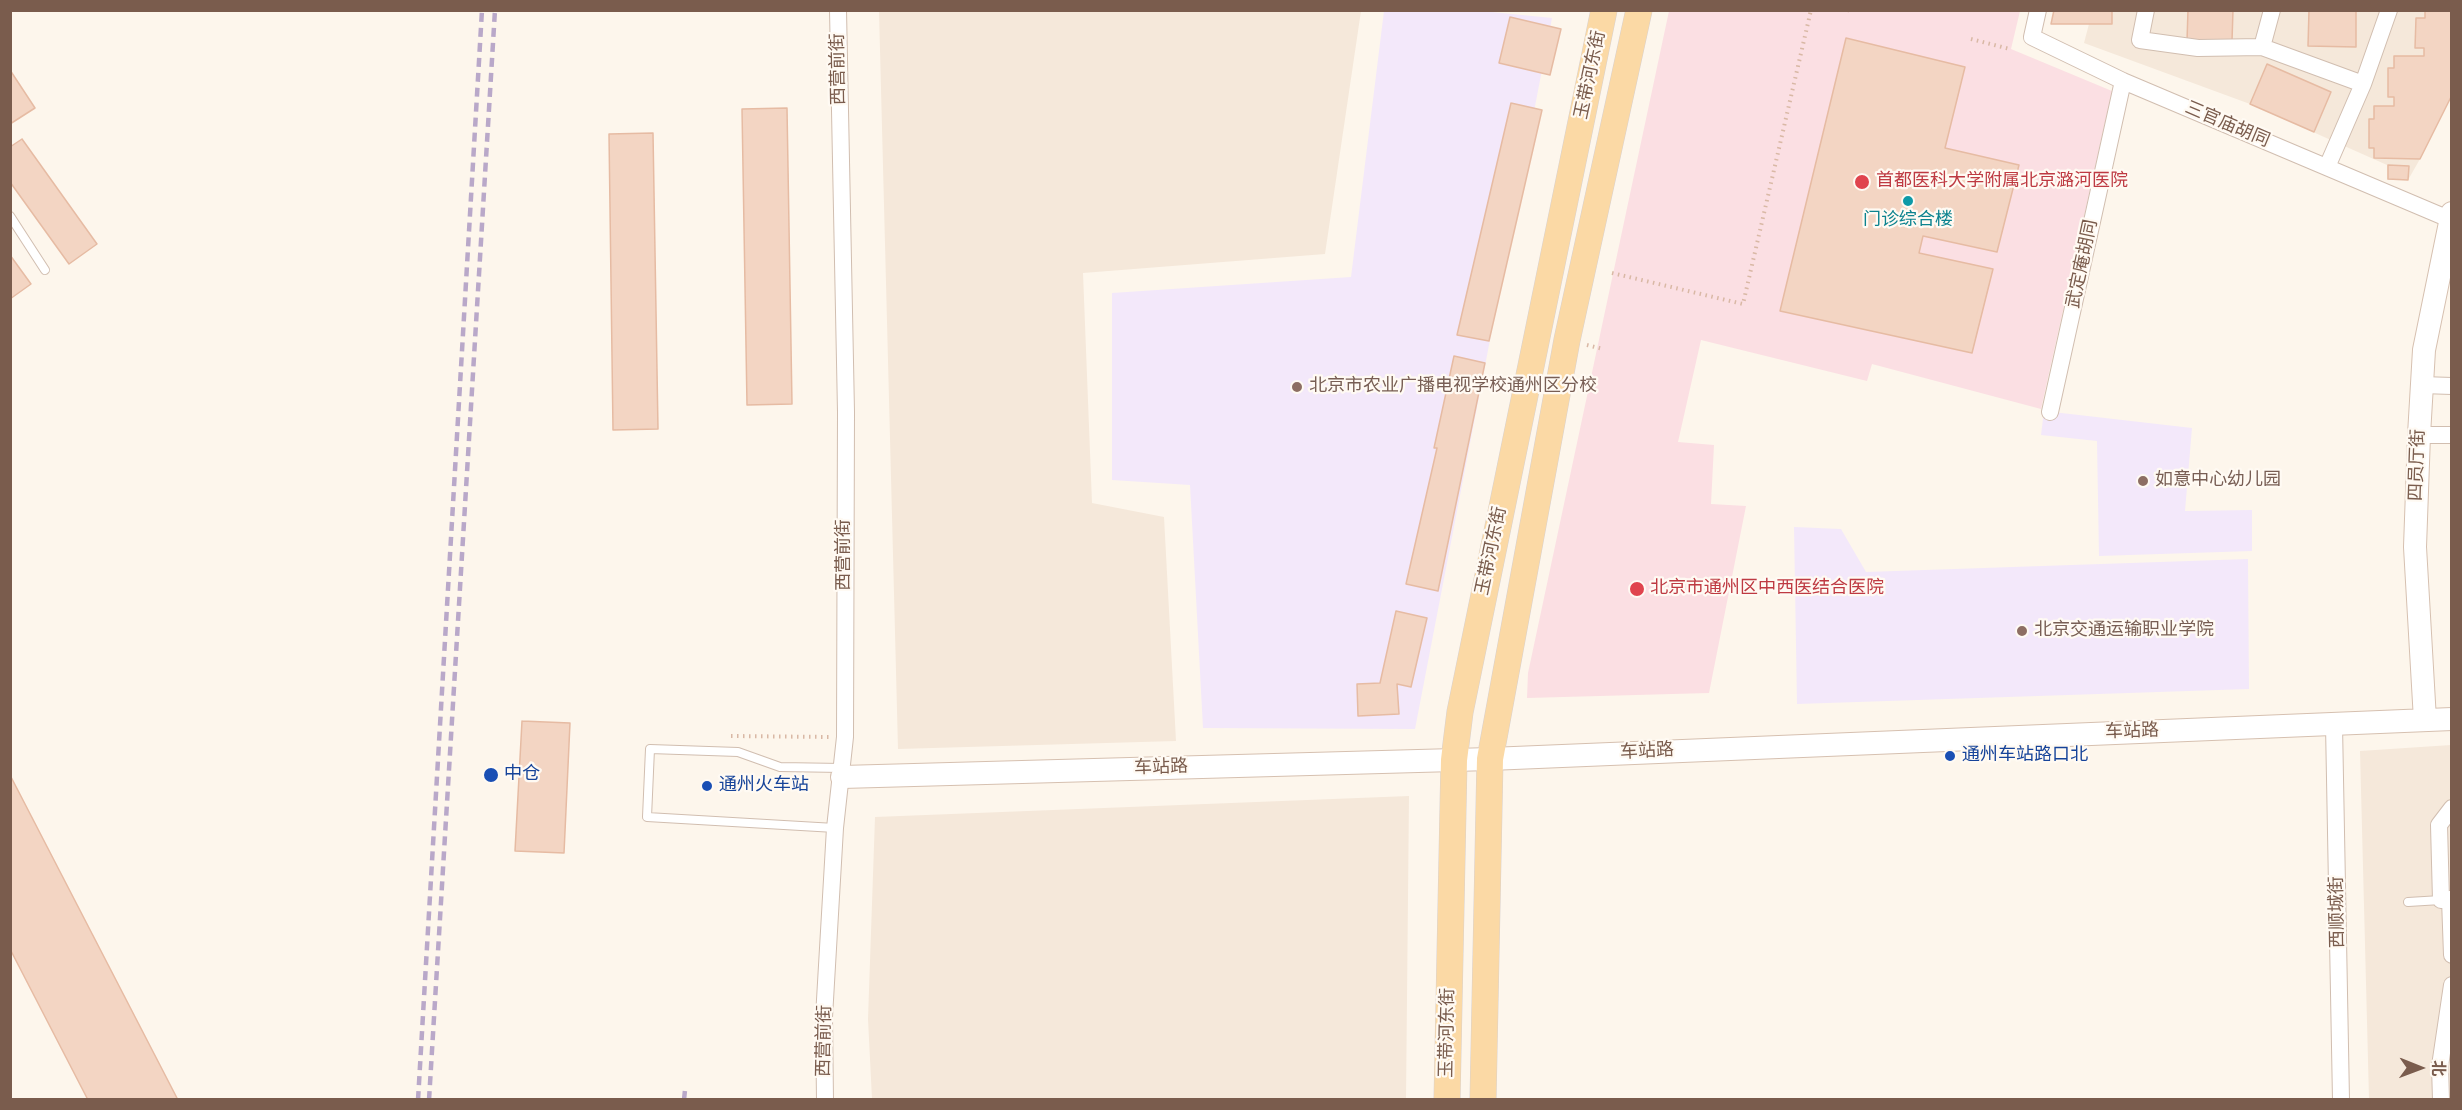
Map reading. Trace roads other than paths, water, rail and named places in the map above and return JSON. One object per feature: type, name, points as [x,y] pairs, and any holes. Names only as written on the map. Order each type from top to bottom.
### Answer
[{"type":"main road","name":"玉带河东街","points":[[1447,1100],[1454,760],[1468,665],[1604,10]]},
{"type":"main road","name":"玉带河东街","points":[[1483,1100],[1490,759],[1567,340],[1639,10]]},
{"type":"street","name":"西营前街","points":[[825,1100],[824,1017],[835,828],[845,737],[846,412],[838,10]]},
{"type":"street","name":"三官庙胡同","points":[[2038,10],[2032,37],[2124,81],[2450,216]]},
{"type":"street","points":[[2146,10],[2140,40],[2198,48],[2262,47],[2363,84]]},
{"type":"street","points":[[2262,47],[2272,10]]},
{"type":"street","points":[[2327,167],[2363,84],[2389,10]]},
{"type":"street","name":"武定庵胡同","points":[[2050,412],[2124,81]]},
{"type":"street","name":"四员厅街","points":[[2425,720],[2415,547],[2419,435],[2424,350],[2450,216]]},
{"type":"street","points":[[2422,385],[2451,386]]},
{"type":"street","points":[[2419,435],[2451,435]]},
{"type":"street","name":"车站路","points":[[842,773],[1490,759],[2451,719]]},
{"type":"street","name":"西顺城街","points":[[2334,724],[2342,1100]]},
{"type":"street","points":[[2451,808],[2439,825],[2448,899],[2451,955]]},
{"type":"street","points":[[2440,1100],[2440,1066],[2451,985]]},
{"type":"lane","points":[[10,216],[45,270]]},
{"type":"lane","points":[[835,828],[647,817],[650,749],[738,752],[780,767],[842,773]]},
{"type":"lane","points":[[2408,902],[2448,899]]},
{"type":"railway","points":[[418,1100],[482,10]]},
{"type":"railway","points":[[429,1100],[495,10]]},
{"type":"railway","points":[[684,1100],[685,1090]]},
{"type":"place","name":"首都医科大学附属北京潞河医院","points":[[1862,182]]},
{"type":"place","name":"门诊综合楼","points":[[1908,201]]},
{"type":"place","name":"北京市农业广播电视学校通州区分校","points":[[1297,387]]},
{"type":"place","name":"如意中心幼儿园","points":[[2143,481]]},
{"type":"place","name":"北京市通州区中西医结合医院","points":[[1637,589]]},
{"type":"place","name":"北京交通运输职业学院","points":[[2022,631]]},
{"type":"place","name":"通州车站路口北","points":[[1950,756]]},
{"type":"place","name":"中仓","points":[[491,775]]},
{"type":"place","name":"通州火车站","points":[[707,786]]}]
